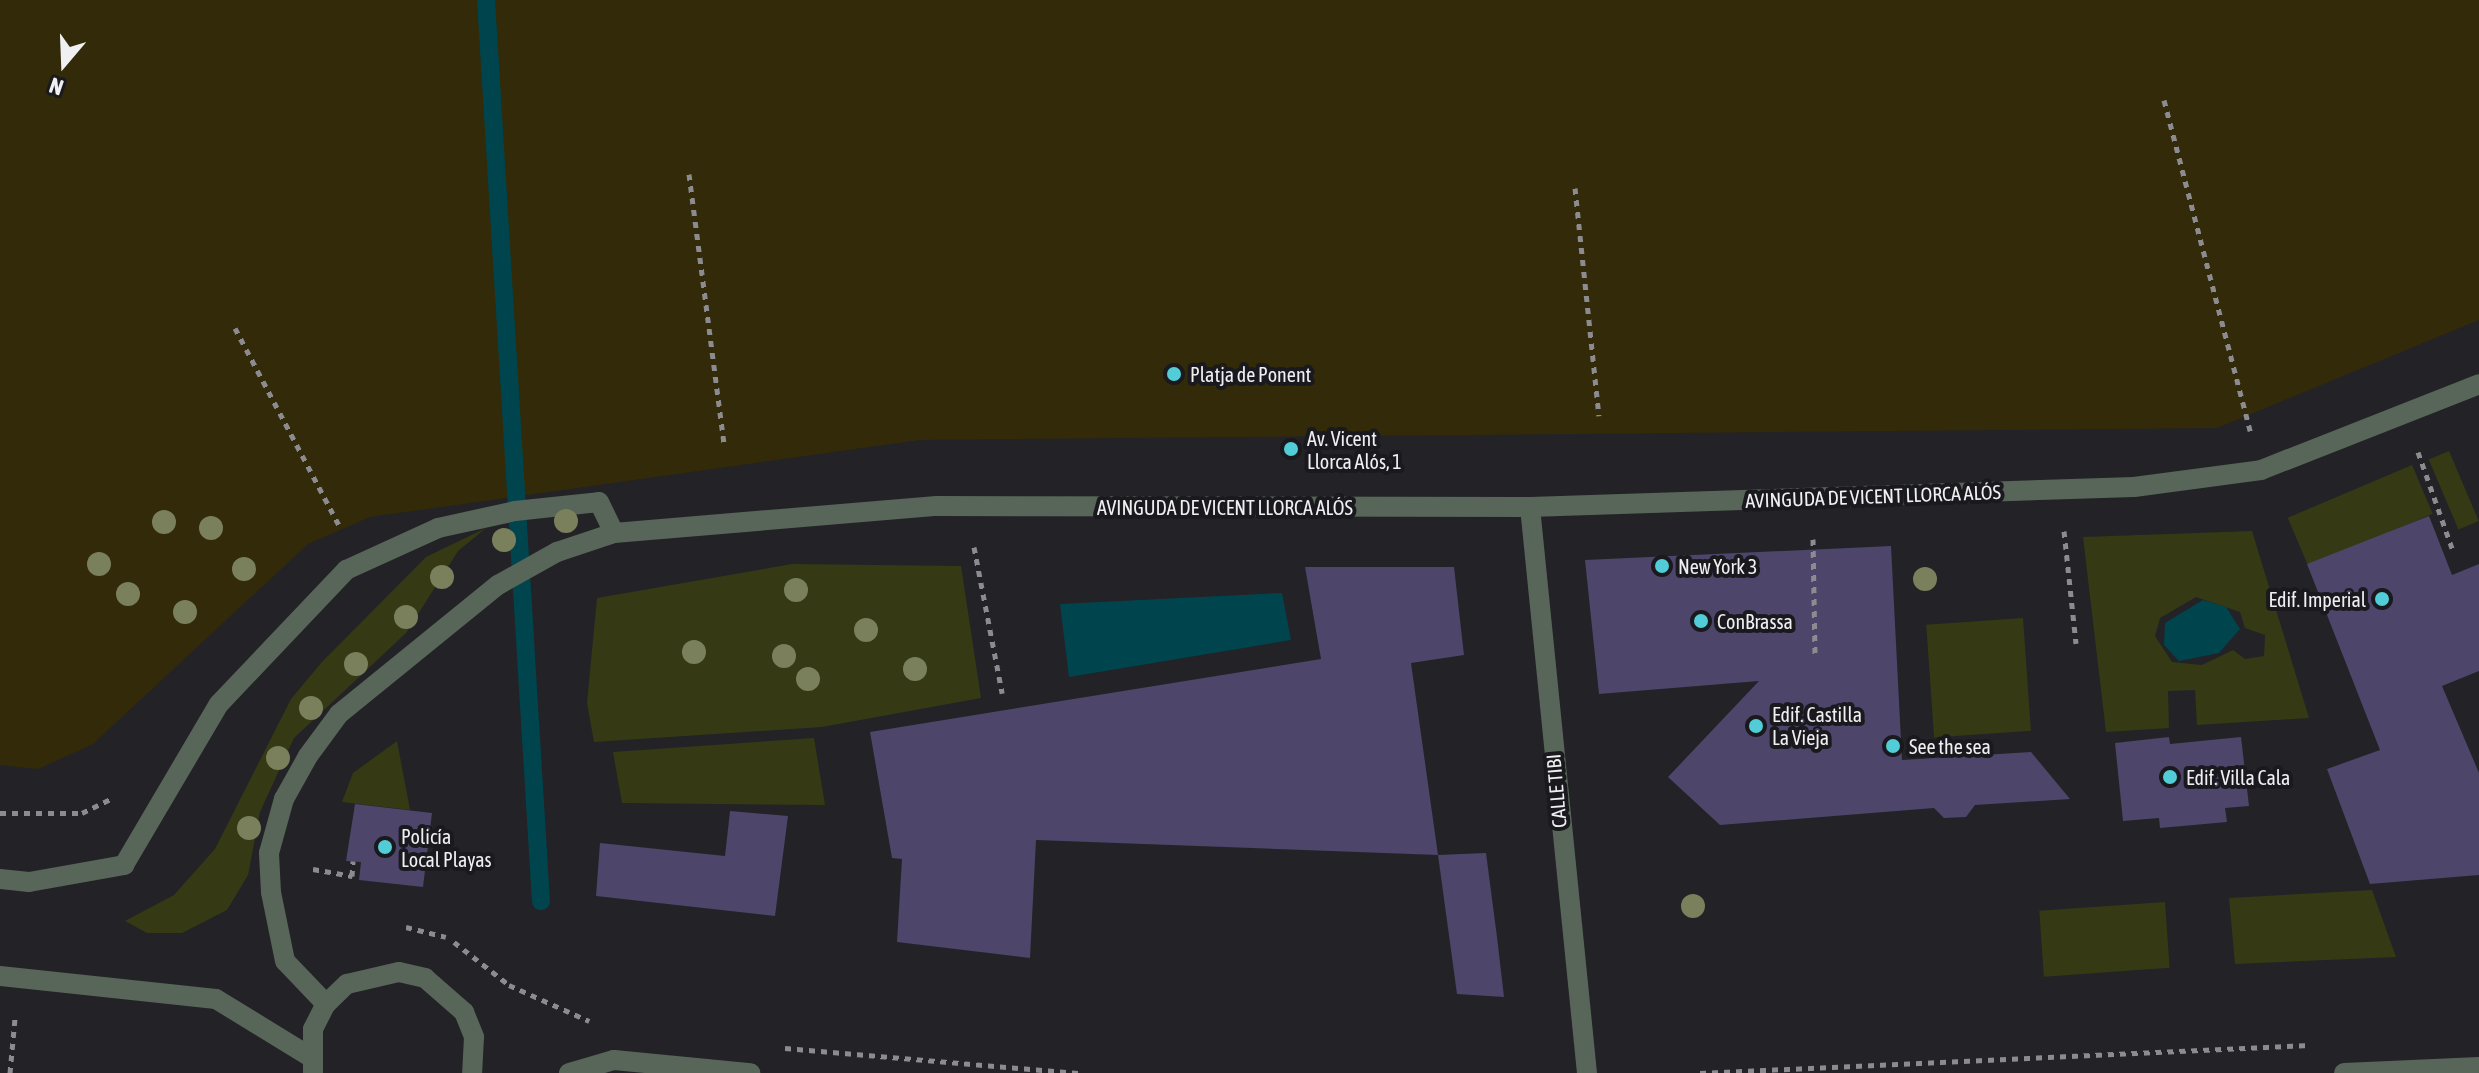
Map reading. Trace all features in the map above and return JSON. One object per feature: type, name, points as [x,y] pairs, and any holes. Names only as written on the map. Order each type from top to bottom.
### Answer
[{"type":"street","name":"AVINGUDA DE VICENT LLORCA ALÓS","points":[[326,1004],[285,961],[271,892],[269,853],[284,799],[308,756],[339,714],[498,585],[557,552],[614,533],[965,507],[1530,507],[2062,490],[2261,470],[2479,384]]},
{"type":"street","points":[[0,879],[29,882],[124,865],[219,704],[346,570],[438,528],[515,511],[599,502],[614,533]]},
{"type":"street","name":"CALLE TIBI","points":[[1530,507],[1587,1073]]},
{"type":"street","points":[[10,977],[216,999],[311,1065],[326,1004],[373,973],[425,978],[464,1012],[474,1037],[472,1073]]},
{"type":"street","points":[[569,1073],[614,1060],[750,1073]]},
{"type":"street","points":[[2344,1073],[2474,1069]]},
{"type":"path","points":[[2164,100],[2261,470]]},
{"type":"path","points":[[689,174],[724,443]]},
{"type":"path","points":[[1575,188],[1599,416]]},
{"type":"path","points":[[235,328],[335,518]]},
{"type":"path","points":[[2403,414],[2453,551]]},
{"type":"path","points":[[2062,490],[2076,643]]},
{"type":"path","points":[[1811,498],[1815,656]]},
{"type":"path","points":[[965,507],[1002,693]]},
{"type":"path","points":[[0,813],[82,813],[140,785],[164,796]]},
{"type":"path","points":[[311,882],[314,857]]},
{"type":"path","points":[[388,929],[441,934],[509,985],[597,1024]]},
{"type":"path","points":[[10,977],[10,1073]]},
{"type":"path","points":[[1700,1073],[2315,1045]]},
{"type":"path","points":[[769,1046],[1078,1073]]},
{"type":"green space","points":[[2449,451],[2479,521],[2458,530],[2429,460]]},
{"type":"green space","points":[[2412,465],[2433,514],[2308,567],[2288,518]]},
{"type":"green space","points":[[486,528],[458,551],[406,633],[294,738],[260,812],[248,875],[227,910],[182,933],[147,933],[125,921],[174,895],[215,849],[291,699],[322,662],[426,557]]},
{"type":"green space","points":[[2252,531],[2309,718],[2197,725],[2195,690],[2168,691],[2169,728],[2106,732],[2083,537]],"holes":[[[2196,597],[2240,612],[2245,628],[2265,635],[2264,656],[2245,659],[2233,650],[2202,665],[2172,662],[2155,636],[2160,618]]]},
{"type":"green space","points":[[792,564],[961,566],[981,698],[822,727],[594,742],[587,703],[597,598]]},
{"type":"green space","points":[[2023,618],[2031,731],[1934,737],[1926,625]]},
{"type":"green space","points":[[814,738],[825,805],[622,803],[613,752]]},
{"type":"green space","points":[[397,741],[410,810],[342,802],[353,773]]},
{"type":"green space","points":[[2372,890],[2396,957],[2235,964],[2229,898]]},
{"type":"green space","points":[[2165,902],[2170,968],[2044,977],[2039,911]]},
{"type":"sand","name":"Platja de Ponent","points":[[0,0],[2479,0],[2479,320],[2217,428],[920,440],[370,517],[308,544],[93,744],[38,769],[0,765]]},
{"type":"water","points":[[1282,593],[1291,640],[1069,677],[1060,604]]},
{"type":"water","points":[[2203,600],[2226,607],[2240,629],[2219,653],[2179,661],[2164,645],[2165,623]]},
{"type":"building","points":[[2429,516],[2452,575],[2479,564],[2479,671],[2442,686],[2479,773],[2479,875],[2370,884],[2327,769],[2380,750],[2307,564]]},
{"type":"building","points":[[1891,546],[1902,760],[2031,752],[2070,799],[1975,805],[1966,817],[1944,818],[1934,808],[1720,825],[1668,777],[1759,681],[1599,694],[1585,560]]},
{"type":"building","points":[[1305,567],[1454,567],[1464,655],[1411,663],[1438,855],[1036,840],[1030,958],[897,942],[902,859],[892,858],[870,732],[1321,659]]},
{"type":"building","name":"Edif. Villa Cala","points":[[2169,737],[2170,744],[2241,737],[2249,806],[2225,808],[2227,822],[2160,828],[2159,818],[2123,821],[2115,743]]},
{"type":"building","name":"Policía Local Playas","points":[[355,804],[432,813],[423,887],[359,880],[361,862],[346,861]]},
{"type":"building","points":[[730,811],[788,816],[775,916],[596,896],[600,843],[725,856]]},
{"type":"building","points":[[1486,853],[1504,997],[1457,994],[1438,855]]},
{"type":"waterway","points":[[486,0],[541,901]]},
{"type":"place","name":"Platja de Ponent","points":[[1174,374]]},
{"type":"place","name":"Av. Vicent Llorca Alós, 1","points":[[1291,449]]},
{"type":"place","name":"New York 3","points":[[1662,566]]},
{"type":"place","name":"Edif. Imperial","points":[[2382,599]]},
{"type":"place","name":"ConBrassa","points":[[1701,621]]},
{"type":"place","name":"Edif. Castilla La Vieja","points":[[1756,726]]},
{"type":"place","name":"See the sea","points":[[1893,746]]},
{"type":"place","name":"Edif. Villa Cala","points":[[2170,777]]},
{"type":"place","name":"Policía Local Playas","points":[[385,847]]}]
